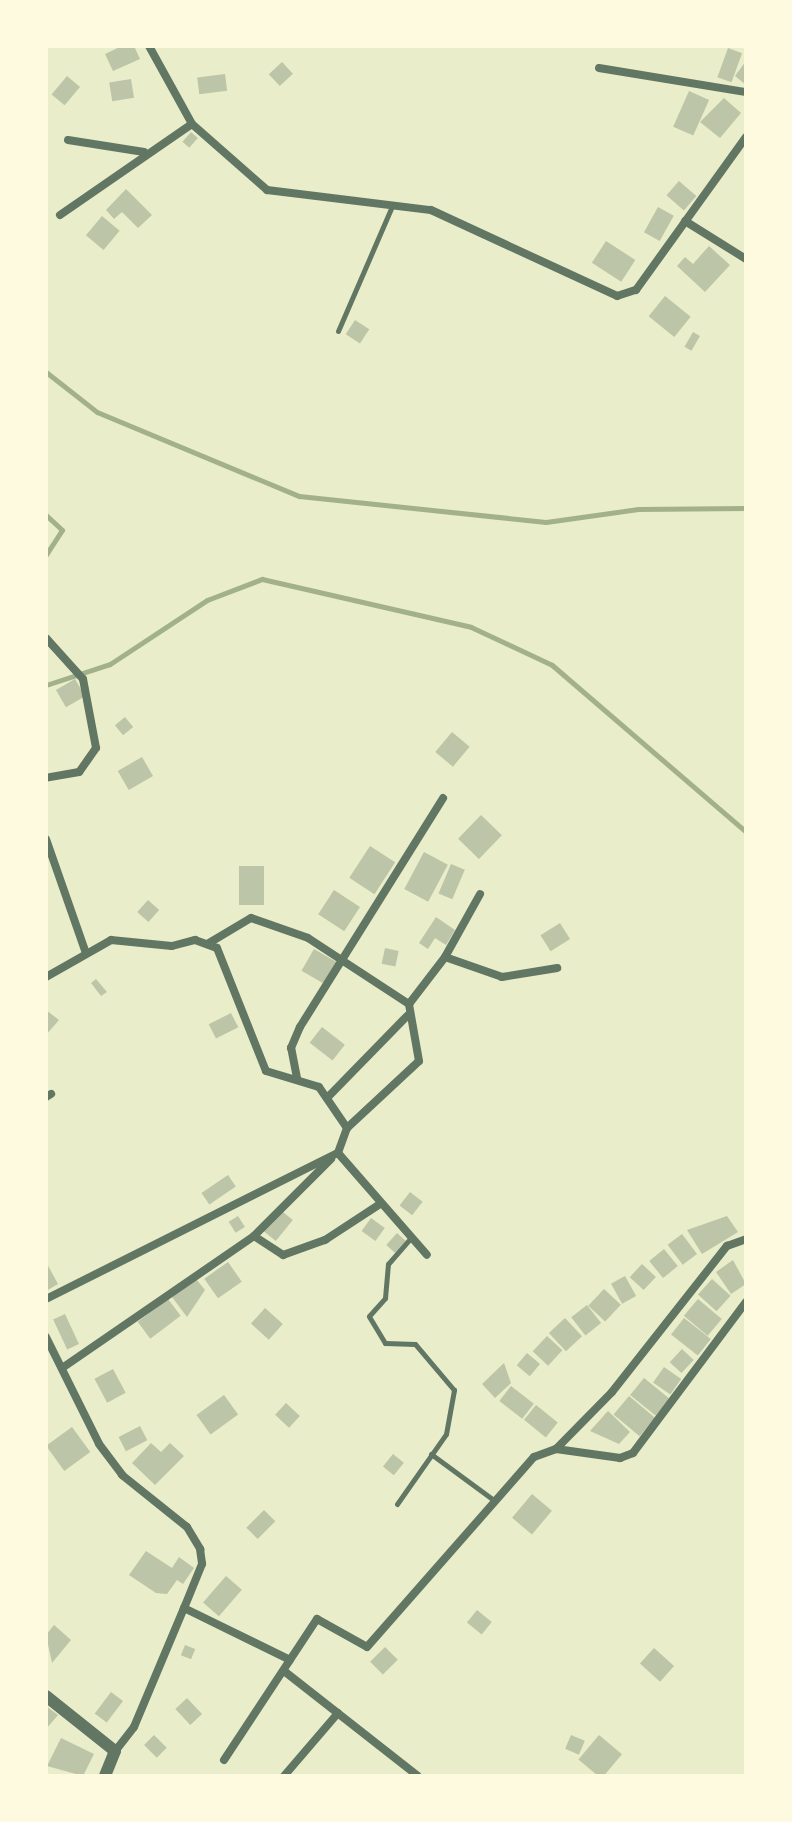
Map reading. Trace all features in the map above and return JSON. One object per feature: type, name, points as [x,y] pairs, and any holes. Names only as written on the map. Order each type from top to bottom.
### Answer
[{"type":"street","points":[[149,46],[192,124],[267,190],[431,210],[627,297],[746,137]]},
{"type":"street","points":[[599,68],[746,92]]},
{"type":"street","points":[[60,215],[145,152],[192,124]]},
{"type":"street","points":[[68,140],[145,152]]},
{"type":"street","points":[[685,221],[746,259]]},
{"type":"street","points":[[46,638],[83,679],[96,748],[79,772],[46,778]]},
{"type":"street","points":[[297,1078],[291,1048],[343,957],[443,798]]},
{"type":"street","points":[[46,839],[86,953]]},
{"type":"street","points":[[65,1366],[254,1236],[338,1153],[347,1128],[419,1061],[407,1016],[409,1004],[445,957],[480,894]]},
{"type":"street","points":[[46,977],[111,940],[209,943],[251,918],[343,957],[409,1004]]},
{"type":"street","points":[[209,943],[225,963],[266,1071],[309,1078],[347,1128]]},
{"type":"street","points":[[445,957],[502,977],[557,968]]},
{"type":"street","points":[[327,1098],[407,1016]]},
{"type":"street","points":[[338,1153],[427,1255]]},
{"type":"street","points":[[46,1299],[338,1153]]},
{"type":"street","points":[[254,1236],[283,1255],[325,1240],[380,1204]]},
{"type":"street","points":[[556,1449],[612,1392],[727,1246],[746,1239]]},
{"type":"street","points":[[224,1760],[317,1619],[367,1647],[534,1457],[556,1449],[633,1453],[746,1302]]},
{"type":"street","points":[[46,1337],[65,1366],[99,1444],[122,1475],[187,1527],[200,1549],[202,1564],[184,1608],[134,1727],[115,1751],[105,1776]]},
{"type":"street","points":[[184,1608],[290,1660]]},
{"type":"street","points":[[284,1671],[418,1776]]},
{"type":"street","points":[[46,1696],[115,1751]]},
{"type":"street","points":[[284,1776],[338,1713]]},
{"type":"lane","points":[[338,331],[393,204]]},
{"type":"lane","points":[[397,1504],[446,1434],[454,1390],[415,1344],[385,1343],[369,1316],[385,1298],[388,1264],[411,1238]]},
{"type":"lane","points":[[431,1454],[496,1502]]},
{"type":"building","points":[[122,46],[134,46],[140,59],[113,71],[105,54]]},
{"type":"building","points":[[728,48],[742,53],[731,82],[717,77]]},
{"type":"building","points":[[746,61],[746,85],[735,76]]},
{"type":"building","points":[[282,62],[293,74],[280,86],[269,74]]},
{"type":"building","points":[[225,74],[227,91],[199,94],[197,77]]},
{"type":"building","points":[[67,76],[80,87],[65,105],[52,94]]},
{"type":"building","points":[[131,79],[134,98],[112,101],[109,82]]},
{"type":"building","points":[[689,91],[709,100],[693,136],[673,127]]},
{"type":"building","points":[[724,98],[741,113],[720,138],[700,122]]},
{"type":"building","points":[[191,132],[198,138],[189,148],[182,142]]},
{"type":"building","points":[[679,181],[696,196],[684,210],[667,195]]},
{"type":"building","points":[[126,189],[152,215],[138,228],[122,212],[114,219],[106,210]]},
{"type":"building","points":[[658,207],[674,216],[660,241],[644,232]]},
{"type":"building","points":[[102,216],[120,231],[104,250],[86,235]]},
{"type":"building","points":[[606,241],[635,260],[621,282],[592,263]]},
{"type":"building","points":[[709,246],[730,265],[705,292],[677,266],[685,257],[693,264]]},
{"type":"building","points":[[665,296],[691,317],[674,337],[649,316]]},
{"type":"building","points":[[355,320],[369,329],[360,344],[346,334]]},
{"type":"building","points":[[693,332],[700,336],[691,351],[684,347]]},
{"type":"building","points":[[75,679],[85,696],[66,707],[56,690]]},
{"type":"building","points":[[125,717],[133,727],[123,735],[115,725]]},
{"type":"building","points":[[452,732],[470,747],[453,767],[435,752]]},
{"type":"building","points":[[142,757],[153,776],[129,790],[118,771]]},
{"type":"building","points":[[481,815],[502,835],[479,859],[458,839]]},
{"type":"building","points":[[370,846],[395,862],[374,894],[349,878]]},
{"type":"building","points":[[424,852],[448,865],[428,902],[404,889]]},
{"type":"building","points":[[451,864],[465,870],[452,899],[438,893]]},
{"type":"building","points":[[239,866],[264,866],[264,905],[239,905]]},
{"type":"building","points":[[334,890],[360,907],[344,931],[318,914]]},
{"type":"building","points":[[148,900],[159,910],[148,922],[137,912]]},
{"type":"building","points":[[436,917],[455,930],[446,945],[435,938],[428,949],[419,943]]},
{"type":"building","points":[[560,923],[570,939],[551,951],[540,935]]},
{"type":"building","points":[[385,948],[399,951],[395,967],[382,964]]},
{"type":"building","points":[[314,949],[338,963],[326,985],[302,971]]},
{"type":"building","points":[[96,979],[107,992],[101,996],[91,983]]},
{"type":"building","points":[[46,1010],[59,1020],[46,1035]]},
{"type":"building","points":[[231,1013],[238,1027],[216,1039],[209,1024]]},
{"type":"building","points":[[322,1027],[345,1045],[333,1061],[310,1043]]},
{"type":"building","points":[[228,1175],[236,1187],[209,1205],[201,1193]]},
{"type":"building","points":[[410,1192],[423,1202],[412,1215],[400,1205]]},
{"type":"building","points":[[278,1208],[293,1220],[276,1241],[261,1229]]},
{"type":"building","points":[[238,1216],[245,1227],[236,1233],[229,1222]]},
{"type":"building","points":[[727,1216],[738,1232],[702,1254],[687,1230]]},
{"type":"building","points":[[371,1218],[385,1228],[375,1241],[362,1231]]},
{"type":"building","points":[[397,1233],[406,1241],[395,1253],[386,1245]]},
{"type":"building","points":[[682,1234],[697,1254],[683,1265],[668,1245]]},
{"type":"building","points":[[664,1249],[678,1266],[663,1278],[649,1261]]},
{"type":"building","points":[[733,1260],[746,1284],[731,1294],[716,1272]]},
{"type":"building","points":[[46,1262],[58,1284],[46,1291]]},
{"type":"building","points":[[228,1262],[242,1282],[218,1298],[204,1279]]},
{"type":"building","points":[[642,1264],[656,1277],[644,1290],[630,1277]]},
{"type":"building","points":[[625,1276],[636,1296],[622,1304],[611,1284]]},
{"type":"building","points":[[196,1279],[205,1290],[187,1317],[172,1297]]},
{"type":"building","points":[[712,1279],[731,1296],[717,1311],[698,1295]]},
{"type":"building","points":[[604,1289],[621,1305],[605,1322],[588,1306]]},
{"type":"building","points":[[168,1299],[181,1316],[150,1339],[138,1322]]},
{"type":"building","points":[[698,1299],[722,1319],[708,1336],[684,1316]]},
{"type":"building","points":[[587,1305],[601,1323],[585,1335],[571,1317]]},
{"type":"building","points":[[265,1308],[283,1324],[269,1340],[251,1324]]},
{"type":"building","points":[[65,1314],[79,1344],[67,1349],[53,1319]]},
{"type":"building","points":[[565,1318],[582,1336],[566,1351],[549,1333]]},
{"type":"building","points":[[684,1318],[711,1339],[698,1355],[671,1335]]},
{"type":"building","points":[[547,1336],[562,1350],[548,1366],[533,1351]]},
{"type":"building","points":[[682,1349],[694,1360],[681,1373],[670,1362]]},
{"type":"building","points":[[527,1353],[540,1364],[530,1376],[517,1365]]},
{"type":"building","points":[[504,1363],[511,1383],[495,1398],[482,1384]]},
{"type":"building","points":[[664,1367],[681,1379],[670,1395],[653,1383]]},
{"type":"building","points":[[113,1369],[126,1393],[107,1403],[94,1379]]},
{"type":"building","points":[[644,1378],[670,1399],[656,1416],[630,1395]]},
{"type":"building","points":[[511,1386],[534,1404],[522,1419],[499,1401]]},
{"type":"building","points":[[224,1395],[238,1414],[211,1434],[196,1415]]},
{"type":"building","points":[[629,1396],[655,1418],[640,1436],[614,1414]]},
{"type":"building","points":[[286,1403],[300,1416],[289,1428],[275,1415]]},
{"type":"building","points":[[536,1405],[558,1423],[546,1437],[524,1420]]},
{"type":"building","points":[[608,1411],[630,1432],[619,1444],[590,1431]]},
{"type":"building","points":[[140,1426],[147,1440],[126,1451],[119,1437]]},
{"type":"building","points":[[72,1427],[90,1452],[64,1471],[46,1446]]},
{"type":"building","points":[[151,1443],[161,1452],[170,1443],[184,1456],[155,1485],[132,1463]]},
{"type":"building","points":[[393,1454],[404,1463],[394,1475],[383,1466]]},
{"type":"building","points":[[532,1494],[552,1511],[532,1534],[512,1518]]},
{"type":"building","points":[[264,1510],[275,1521],[258,1539],[246,1528]]},
{"type":"building","points":[[146,1551],[172,1568],[179,1557],[194,1568],[183,1584],[177,1580],[167,1594],[156,1593],[129,1575]]},
{"type":"building","points":[[226,1576],[242,1590],[219,1616],[203,1602]]},
{"type":"building","points":[[477,1610],[492,1622],[482,1634],[467,1622]]},
{"type":"building","points":[[54,1625],[71,1640],[52,1663],[46,1635]]},
{"type":"building","points":[[185,1645],[195,1649],[191,1659],[181,1655]]},
{"type":"building","points":[[385,1647],[398,1660],[383,1675],[370,1662]]},
{"type":"building","points":[[654,1648],[674,1666],[660,1682],[640,1664]]},
{"type":"building","points":[[111,1692],[123,1701],[107,1723],[95,1714]]},
{"type":"building","points":[[187,1698],[202,1714],[190,1725],[175,1709]]},
{"type":"building","points":[[46,1706],[58,1715],[46,1729]]},
{"type":"building","points":[[154,1735],[167,1748],[157,1758],[144,1745]]},
{"type":"building","points":[[571,1735],[585,1741],[579,1755],[565,1749]]},
{"type":"building","points":[[599,1735],[622,1754],[604,1776],[598,1776],[578,1760]]},
{"type":"building","points":[[61,1738],[94,1754],[83,1776],[47,1766]]},
{"type":"waterway","points":[[46,372],[97,412],[299,496],[546,522],[638,509],[746,508]]},
{"type":"waterway","points":[[46,515],[62,530],[46,555]]},
{"type":"waterway","points":[[46,685],[110,664],[207,600],[262,579],[471,627],[552,665],[746,832]]}]
